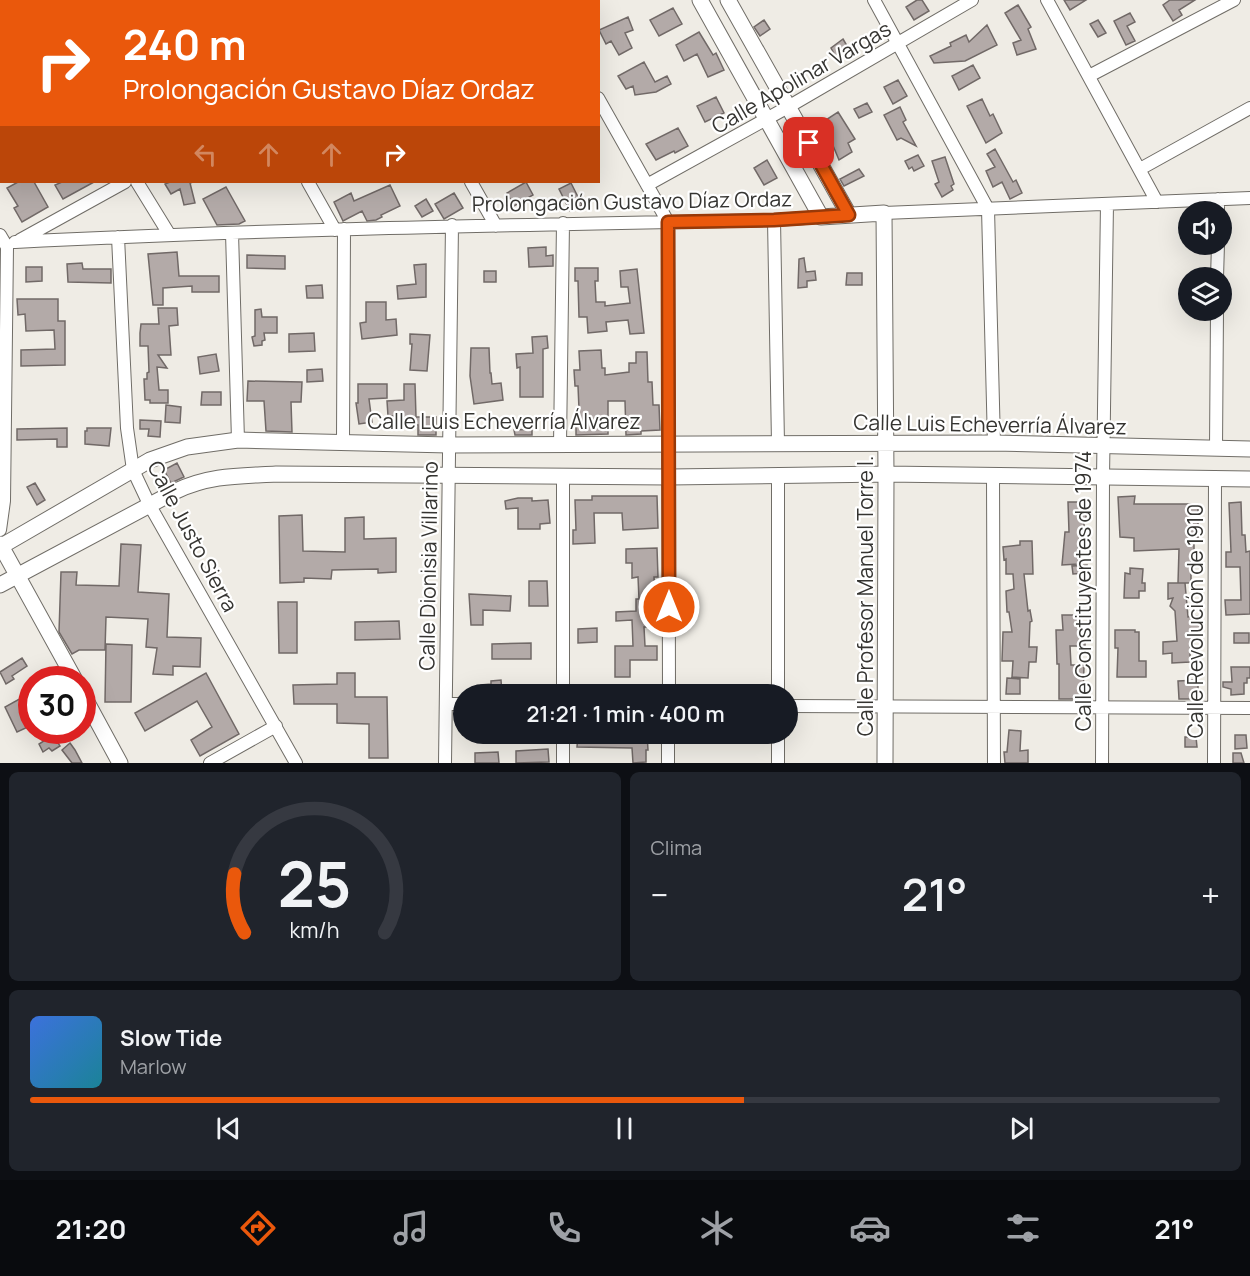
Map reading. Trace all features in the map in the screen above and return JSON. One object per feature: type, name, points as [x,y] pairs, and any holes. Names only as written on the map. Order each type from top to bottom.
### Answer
[{"type":"street","points":[[700,0],[821,217]]},
{"type":"street","points":[[728,0],[849,215]]},
{"type":"street","points":[[874,0],[988,209],[994,443]]},
{"type":"street","name":"Calle Apolinar Vargas","points":[[647,185],[898,45],[972,0]]},
{"type":"street","points":[[1047,0],[1157,202]]},
{"type":"street","points":[[1089,76],[1234,0]]},
{"type":"street","points":[[600,102],[668,222],[669,684]]},
{"type":"street","points":[[1140,169],[1250,108]]},
{"type":"street","points":[[7,247],[123,183]]},
{"type":"street","points":[[138,183],[169,234]]},
{"type":"street","points":[[309,183],[339,229],[343,441]]},
{"type":"street","points":[[472,183],[496,226]]},
{"type":"street","name":"Prolongación Gustavo Díaz Ordaz","points":[[1232,202],[1250,198]]},
{"type":"street","name":"Prolongación Gustavo Díaz Ordaz","points":[[7,247],[169,234],[452,225],[774,220],[884,213],[1157,202],[1178,203]]},
{"type":"street","name":"Calle Constituyentes de 1974","points":[[1102,763],[1107,204]]},
{"type":"street","name":"Calle Profesor Manuel Torre I.","points":[[884,213],[885,763]]},
{"type":"street","points":[[774,220],[778,443]]},
{"type":"street","points":[[560,445],[563,223]]},
{"type":"street","name":"Calle Dionisia Villarino","points":[[445,763],[452,225]]},
{"type":"street","points":[[232,233],[238,440]]},
{"type":"street","points":[[0,235],[7,247],[4,501],[0,530]]},
{"type":"street","name":"Calle Justo Sierra","points":[[118,237],[127,428],[133,470],[149,504],[296,763]]},
{"type":"street","points":[[1216,448],[1217,321]]},
{"type":"street","name":"Calle Luis Echeverría Álvarez","points":[[0,546],[150,460],[187,447],[238,440],[449,445],[886,442],[1250,449]]},
{"type":"street","points":[[0,585],[149,504],[199,481],[222,477],[276,474],[669,477],[886,474],[1250,478]]},
{"type":"street","points":[[993,475],[994,763]]},
{"type":"street","points":[[562,476],[563,684]]},
{"type":"street","points":[[778,476],[778,684]]},
{"type":"street","name":"Calle Revolución de 1910","points":[[1214,763],[1215,479]]},
{"type":"street","points":[[0,546],[19,574],[68,666]]},
{"type":"street","points":[[446,704],[453,704]]},
{"type":"street","points":[[798,706],[1250,708]]},
{"type":"street","points":[[96,719],[120,763]]},
{"type":"street","points":[[210,763],[276,726]]},
{"type":"street","points":[[563,744],[563,763]]},
{"type":"street","points":[[668,744],[668,763]]},
{"type":"street","points":[[777,763],[778,744]]},
{"type":"building","points":[[917,0],[922,0],[929,11],[914,20],[906,7]]},
{"type":"building","points":[[1064,0],[1086,0],[1070,10]]},
{"type":"building","points":[[1170,0],[1195,0],[1179,10],[1182,15],[1173,21],[1163,5]]},
{"type":"building","points":[[1018,5],[1031,27],[1028,29],[1036,49],[1017,55],[1013,43],[1021,40],[1005,13]]},
{"type":"building","points":[[673,8],[682,24],[659,36],[650,20]]},
{"type":"building","points":[[1130,13],[1135,22],[1127,26],[1135,41],[1126,45],[1114,21]]},
{"type":"building","points":[[628,17],[633,30],[625,33],[632,48],[619,55],[611,41],[606,44],[600,30]]},
{"type":"building","points":[[764,20],[770,29],[760,36],[754,27]]},
{"type":"building","points":[[1098,20],[1106,33],[1098,37],[1090,24]]},
{"type":"building","points":[[987,25],[997,45],[965,61],[934,63],[930,56],[951,46],[950,43],[966,35],[969,42]]},
{"type":"building","points":[[699,32],[713,55],[716,53],[724,70],[708,77],[697,54],[684,61],[676,45]]},
{"type":"building","points":[[843,39],[850,51],[837,59],[831,48]]},
{"type":"building","points":[[644,62],[655,82],[667,76],[671,84],[656,92],[635,95],[633,86],[626,89],[618,76]]},
{"type":"building","points":[[973,65],[980,78],[959,90],[952,76]]},
{"type":"building","points":[[898,80],[907,96],[893,104],[884,87]]},
{"type":"building","points":[[716,97],[724,113],[705,122],[697,106]]},
{"type":"building","points":[[982,99],[990,116],[993,114],[1002,133],[986,143],[967,106]]},
{"type":"building","points":[[867,103],[872,112],[859,118],[854,109]]},
{"type":"building","points":[[900,107],[906,120],[903,122],[916,146],[901,138],[897,140],[884,115]]},
{"type":"building","points":[[838,112],[855,139],[848,143],[852,152],[839,160],[829,136],[823,141],[817,138],[812,129]]},
{"type":"building","points":[[678,128],[688,146],[656,160],[646,144]]},
{"type":"building","points":[[995,149],[1013,182],[1016,180],[1022,193],[1010,199],[1002,182],[993,187],[986,171],[995,167],[987,154]]},
{"type":"building","points":[[918,155],[924,166],[914,171],[912,167],[909,169],[905,161]]},
{"type":"building","points":[[945,157],[954,184],[951,186],[953,190],[942,197],[935,184],[939,182],[932,161]]},
{"type":"building","points":[[767,160],[777,178],[764,185],[754,168]]},
{"type":"building","points":[[859,169],[864,176],[844,186],[840,179]]},
{"type":"building","points":[[16,183],[35,183],[48,207],[22,222],[14,208],[18,206],[7,188]]},
{"type":"building","points":[[60,183],[92,183],[63,199],[55,185]]},
{"type":"building","points":[[190,183],[195,203],[184,205],[180,189],[171,194],[165,184]]},
{"type":"building","points":[[527,183],[533,195],[514,206],[507,193]]},
{"type":"building","points":[[571,183],[582,205],[570,211],[559,189]]},
{"type":"building","points":[[390,185],[400,206],[376,220],[367,221],[362,211],[343,221],[334,202],[351,193],[354,201]]},
{"type":"building","points":[[226,187],[245,221],[239,224],[217,225],[203,199]]},
{"type":"building","points":[[454,193],[463,208],[444,219],[435,204]]},
{"type":"building","points":[[426,199],[433,211],[422,217],[415,206]]},
{"type":"building","points":[[546,247],[546,256],[553,255],[553,266],[529,267],[528,248]]},
{"type":"building","points":[[177,252],[179,276],[219,276],[219,292],[192,292],[192,286],[163,288],[163,305],[153,305],[148,254]]},
{"type":"building","points":[[247,255],[285,256],[285,269],[247,268]]},
{"type":"building","points":[[804,258],[806,272],[815,271],[816,280],[807,281],[807,287],[798,288],[799,259]]},
{"type":"building","points":[[82,263],[83,269],[111,269],[111,283],[68,282],[67,264]]},
{"type":"building","points":[[426,264],[426,297],[398,299],[397,286],[416,284],[414,265]]},
{"type":"building","points":[[26,267],[42,267],[42,281],[26,282]]},
{"type":"building","points":[[575,268],[598,268],[598,281],[595,281],[596,302],[605,302],[605,306],[630,303],[628,287],[621,287],[620,271],[637,269],[644,333],[630,334],[628,320],[606,322],[607,331],[588,333],[587,317],[579,317],[578,281],[575,281]]},
{"type":"building","points":[[484,271],[496,271],[496,282],[484,282]]},
{"type":"building","points":[[847,273],[862,273],[862,285],[846,285]]},
{"type":"building","points":[[322,285],[323,298],[307,298],[306,286]]},
{"type":"building","points":[[17,299],[58,299],[58,321],[65,321],[65,365],[21,366],[21,350],[55,349],[54,330],[26,331],[25,314],[18,315]]},
{"type":"building","points":[[366,302],[386,302],[386,320],[396,319],[397,335],[362,339],[360,323],[366,322]]},
{"type":"building","points":[[158,308],[177,308],[178,325],[169,326],[171,355],[158,355],[167,368],[157,367],[159,390],[168,390],[168,403],[150,403],[150,400],[145,400],[144,379],[147,379],[149,372],[148,346],[140,346],[141,324],[159,324]]},
{"type":"building","points":[[261,309],[262,317],[277,317],[277,333],[264,333],[265,340],[262,341],[262,345],[254,346],[252,337],[255,336],[255,310]]},
{"type":"building","points":[[314,333],[315,351],[289,352],[289,334]]},
{"type":"building","points":[[410,334],[430,335],[427,371],[410,370],[412,344],[410,344]]},
{"type":"building","points":[[547,336],[548,348],[543,349],[543,397],[520,397],[520,367],[517,368],[516,354],[533,353],[532,337]]},
{"type":"building","points":[[471,348],[489,348],[492,384],[501,383],[503,400],[474,404],[470,376]]},
{"type":"building","points":[[601,350],[602,368],[605,368],[605,375],[629,372],[629,363],[636,363],[636,352],[647,352],[648,382],[652,382],[653,405],[659,405],[660,430],[626,435],[625,401],[608,401],[608,434],[576,435],[576,409],[579,409],[578,386],[575,386],[574,370],[580,370],[579,351]]},
{"type":"building","points":[[216,354],[219,371],[200,374],[198,357]]},
{"type":"building","points":[[322,369],[323,381],[307,382],[307,370]]},
{"type":"building","points":[[248,381],[302,382],[301,402],[291,402],[292,432],[266,431],[264,401],[247,401]]},
{"type":"building","points":[[358,384],[387,384],[387,398],[369,399],[372,422],[359,424],[356,403],[358,403]]},
{"type":"building","points":[[404,384],[415,384],[416,417],[436,417],[436,435],[418,435],[418,425],[403,426],[403,416],[388,416],[387,401],[404,400]]},
{"type":"building","points":[[202,392],[221,392],[221,405],[201,405]]},
{"type":"building","points":[[166,405],[181,407],[180,423],[165,422]]},
{"type":"building","points":[[140,420],[161,421],[160,437],[148,436],[149,429],[140,429]]},
{"type":"building","points":[[67,428],[67,447],[57,447],[57,439],[17,440],[17,429]]},
{"type":"building","points":[[87,428],[111,428],[109,446],[85,444]]},
{"type":"building","points":[[532,429],[532,435],[515,435],[514,430]]},
{"type":"building","points":[[177,463],[184,477],[171,483],[164,470]]},
{"type":"building","points":[[35,483],[45,500],[37,505],[27,487]]},
{"type":"building","points":[[592,496],[657,496],[658,528],[623,530],[622,513],[594,513],[595,543],[573,544],[573,530],[576,530],[575,500],[592,500]]},
{"type":"building","points":[[1135,496],[1134,504],[1198,504],[1198,543],[1194,543],[1194,558],[1191,558],[1191,583],[1178,583],[1179,549],[1134,551],[1134,538],[1120,537],[1118,497]]},
{"type":"building","points":[[532,498],[532,501],[548,500],[550,523],[540,524],[540,529],[518,529],[518,508],[506,509],[505,501]]},
{"type":"building","points":[[1068,502],[1086,502],[1086,519],[1084,519],[1084,539],[1079,539],[1078,564],[1062,565],[1065,532],[1069,532]]},
{"type":"building","points":[[1241,502],[1242,535],[1245,535],[1246,552],[1250,551],[1250,614],[1226,615],[1225,600],[1241,600],[1240,567],[1226,567],[1226,552],[1231,552],[1229,503]]},
{"type":"building","points":[[302,515],[303,551],[345,552],[345,518],[364,517],[364,539],[396,538],[396,572],[378,573],[378,569],[332,570],[331,579],[304,578],[304,582],[280,583],[279,516]]},
{"type":"building","points":[[1020,541],[1032,541],[1033,574],[1024,574],[1028,611],[1030,610],[1032,621],[1030,622],[1029,647],[1037,647],[1036,662],[1029,662],[1028,678],[1012,677],[1013,661],[1002,661],[1003,632],[1012,632],[1009,612],[1007,612],[1006,591],[1014,589],[1013,574],[1006,574],[1003,547],[1020,545]]},
{"type":"building","points":[[121,544],[141,545],[138,592],[169,594],[167,637],[201,638],[200,667],[173,666],[173,675],[153,674],[157,648],[146,647],[148,619],[106,617],[105,650],[79,650],[72,654],[59,632],[61,572],[77,572],[76,585],[119,586]]},
{"type":"building","points":[[657,548],[658,577],[654,577],[655,596],[650,596],[650,609],[647,609],[649,627],[644,627],[645,646],[657,646],[657,660],[630,660],[630,677],[615,677],[615,646],[633,646],[632,620],[616,621],[616,612],[636,611],[636,599],[639,599],[638,577],[632,578],[632,563],[626,563],[626,549]]},
{"type":"building","points":[[1087,565],[1086,573],[1073,574],[1072,566]]},
{"type":"building","points":[[1130,568],[1143,569],[1142,583],[1145,583],[1145,591],[1139,591],[1139,598],[1124,598],[1125,573],[1130,574]]},
{"type":"building","points":[[529,581],[547,581],[548,606],[529,606]]},
{"type":"building","points":[[1168,583],[1185,583],[1188,617],[1200,616],[1201,630],[1193,630],[1194,644],[1190,644],[1190,662],[1172,663],[1172,653],[1163,654],[1163,642],[1177,641],[1175,611],[1170,606],[1173,598],[1168,599]]},
{"type":"building","points":[[469,594],[511,596],[510,611],[483,610],[483,625],[471,625]]},
{"type":"building","points":[[278,602],[297,602],[297,653],[279,653]]},
{"type":"building","points":[[1062,615],[1078,615],[1078,630],[1085,630],[1085,646],[1070,646],[1071,665],[1084,665],[1083,699],[1059,699],[1056,630],[1063,630]]},
{"type":"building","points":[[399,621],[400,639],[355,640],[355,622]]},
{"type":"building","points":[[597,628],[597,642],[578,643],[578,629]]},
{"type":"building","points":[[1115,630],[1139,632],[1139,661],[1146,661],[1146,677],[1117,677],[1118,648],[1115,648]]},
{"type":"building","points":[[1234,633],[1249,633],[1249,643],[1234,643]]},
{"type":"building","points":[[531,643],[531,659],[492,659],[492,644]]},
{"type":"building","points":[[106,644],[132,645],[131,702],[105,702]]},
{"type":"building","points":[[22,658],[27,666],[18,666],[18,672],[12,676],[14,679],[6,684],[0,672]]},
{"type":"building","points":[[1231,667],[1250,667],[1250,678],[1247,678],[1247,683],[1244,683],[1244,694],[1231,695],[1231,689],[1223,687],[1223,682],[1232,682]]},
{"type":"building","points":[[206,673],[239,734],[200,756],[191,740],[212,727],[197,701],[145,731],[135,713]]},
{"type":"building","points":[[337,673],[355,673],[355,697],[387,697],[388,758],[369,758],[369,724],[337,723],[337,704],[294,704],[293,685],[337,684]]},
{"type":"building","points":[[1007,678],[1020,679],[1020,694],[1006,694]]},
{"type":"building","points":[[501,680],[501,684],[491,684],[491,681]]},
{"type":"building","points":[[1198,680],[1198,699],[1179,699],[1178,681]]},
{"type":"building","points":[[18,700],[18,732],[17,732],[5,707]]},
{"type":"building","points":[[1009,730],[1021,731],[1020,751],[1028,750],[1028,763],[1005,763],[1004,752],[1007,752]]},
{"type":"building","points":[[1235,735],[1246,735],[1247,748],[1235,749]]},
{"type":"building","points":[[1185,737],[1196,737],[1197,747],[1185,747]]},
{"type":"building","points":[[39,744],[59,744],[60,746],[52,751],[49,748],[43,752]]},
{"type":"building","points":[[71,744],[82,763],[72,763],[62,750]]},
{"type":"building","points":[[577,744],[648,744],[648,750],[646,750],[646,762],[633,763],[632,748],[577,747]]},
{"type":"building","points":[[548,749],[549,762],[516,763],[516,751]]},
{"type":"building","points":[[498,752],[499,763],[475,763],[475,753]]},
{"type":"building","points":[[1233,753],[1241,753],[1244,763],[1233,763]]},
{"type":"route","points":[[669,607],[668,222],[774,220],[849,215],[809,143]]}]
